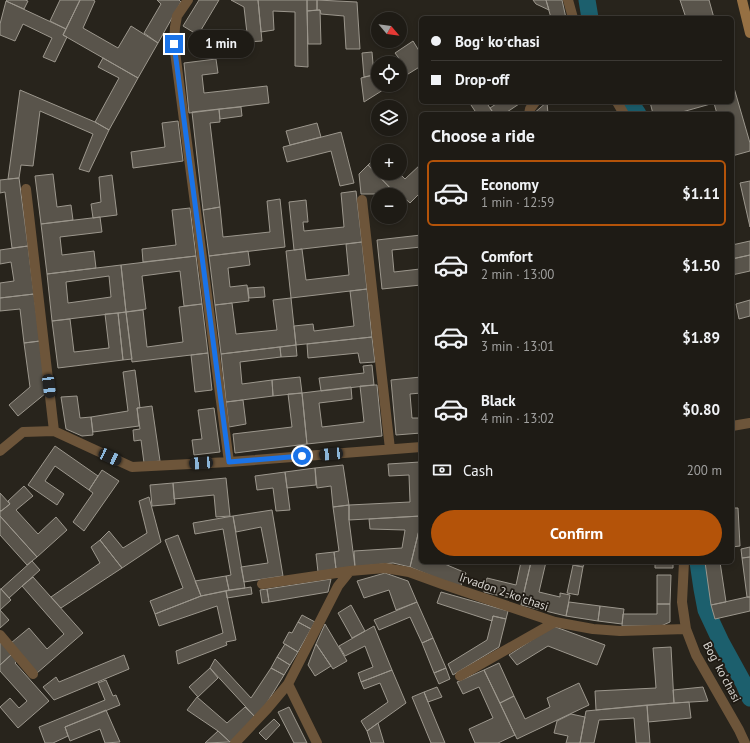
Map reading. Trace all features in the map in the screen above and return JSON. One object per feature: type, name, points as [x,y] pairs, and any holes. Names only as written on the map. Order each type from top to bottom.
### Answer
[{"type":"street","points":[[188,0],[178,16],[175,27],[174,44],[229,462]]},
{"type":"street","points":[[568,0],[572,16]]},
{"type":"street","points":[[742,0],[750,33]]},
{"type":"street","points":[[26,189],[54,431]]},
{"type":"street","points":[[362,200],[390,449]]},
{"type":"street","points":[[734,426],[750,423]]},
{"type":"street","points":[[0,451],[23,432],[54,431],[132,467],[229,462],[419,447]]},
{"type":"street","name":"Bogʻ koʻchasi","points":[[684,564],[682,602],[686,629],[696,655],[745,743]]},
{"type":"street","name":"Irvadon 2-koʼchasi","points":[[262,584],[350,571],[386,568],[409,572],[555,622],[620,632],[686,629]]},
{"type":"street","points":[[235,743],[288,684],[338,586],[350,571]]},
{"type":"street","points":[[460,676],[555,622]]},
{"type":"street","points":[[0,635],[33,674]]},
{"type":"street","points":[[288,684],[317,743]]},
{"type":"building","points":[[60,0],[80,0],[66,29],[50,21]]},
{"type":"building","points":[[80,0],[95,1],[83,28],[118,48],[131,26],[158,43],[138,78],[63,35]]},
{"type":"building","points":[[157,0],[179,0],[181,2],[158,43],[144,33],[161,4]]},
{"type":"building","points":[[199,0],[219,0],[198,35],[183,26]]},
{"type":"building","points":[[231,0],[258,0],[262,41],[248,42],[244,7]]},
{"type":"building","points":[[258,0],[307,0],[308,67],[295,66],[295,12],[273,11],[274,30],[261,32]]},
{"type":"building","points":[[307,0],[317,0],[317,10],[307,11]]},
{"type":"building","points":[[317,0],[357,2],[360,49],[346,49],[344,16],[321,14],[320,10],[317,10]]},
{"type":"building","points":[[533,0],[546,0],[549,10],[536,4]]},
{"type":"building","points":[[546,0],[562,0],[566,16],[550,16]]},
{"type":"building","points":[[680,0],[709,0],[713,16],[685,16]]},
{"type":"building","points":[[6,1],[28,1],[24,9]]},
{"type":"building","points":[[6,1],[66,29],[63,35],[67,37],[55,62],[43,57],[52,38],[23,24],[15,41],[0,35],[0,24]]},
{"type":"building","points":[[320,10],[321,44],[308,44],[307,11]]},
{"type":"building","points":[[413,41],[419,51],[419,67],[407,75],[407,56],[397,56],[395,53],[402,48],[407,48],[407,45]]},
{"type":"building","points":[[372,52],[371,76],[364,77],[362,53]]},
{"type":"building","points":[[103,58],[138,78],[109,130],[95,122],[119,78],[98,67]]},
{"type":"building","points":[[216,59],[218,73],[202,75],[204,93],[267,86],[269,103],[189,113],[184,63]]},
{"type":"building","points":[[371,76],[371,92],[380,92],[364,102],[361,78]]},
{"type":"building","points":[[734,88],[750,143],[750,151],[734,155],[734,112],[716,112],[714,104],[734,104]]},
{"type":"building","points":[[20,90],[95,122],[109,130],[89,172],[79,169],[93,134],[40,111],[33,166],[21,165],[19,178],[8,179]]},
{"type":"building","points":[[470,104],[487,104],[493,112],[476,112]]},
{"type":"building","points":[[496,104],[519,104],[507,112],[493,112],[490,108]]},
{"type":"building","points":[[545,104],[547,104],[548,112],[535,112]]},
{"type":"building","points":[[650,104],[710,104],[682,112],[652,112]]},
{"type":"building","points":[[241,107],[242,116],[220,119],[219,109]]},
{"type":"building","points":[[219,109],[220,122],[210,123],[220,207],[203,210],[192,112]]},
{"type":"building","points":[[178,121],[183,161],[133,168],[131,152],[165,147],[162,123]]},
{"type":"building","points":[[317,123],[321,137],[290,145],[286,131]]},
{"type":"building","points":[[341,132],[354,183],[340,186],[331,151],[287,162],[283,147]]},
{"type":"building","points":[[368,165],[371,168],[371,180],[382,180],[390,188],[371,188],[371,194],[361,194],[359,174]]},
{"type":"building","points":[[419,166],[419,194],[410,203],[407,200],[407,188],[390,188],[382,180],[407,180],[407,177]]},
{"type":"building","points":[[53,174],[57,207],[71,205],[73,220],[41,224],[35,176]]},
{"type":"building","points":[[112,175],[117,215],[93,218],[91,204],[101,202],[99,177]]},
{"type":"building","points":[[19,178],[28,246],[12,248],[5,192],[0,193],[0,180]]},
{"type":"building","points":[[750,181],[750,227],[740,183]]},
{"type":"building","points":[[356,191],[362,242],[294,250],[289,202],[306,200],[308,222],[303,222],[304,231],[344,227],[341,193]]},
{"type":"building","points":[[280,199],[285,247],[209,256],[203,210],[220,207],[223,237],[270,232],[267,201]]},
{"type":"building","points":[[190,208],[196,256],[143,262],[142,249],[176,245],[172,210]]},
{"type":"building","points":[[100,217],[102,232],[60,237],[62,255],[94,251],[96,268],[47,274],[41,224]]},
{"type":"building","points":[[419,235],[419,247],[392,250],[394,272],[419,269],[419,285],[382,289],[377,240]]},
{"type":"building","points":[[750,241],[750,255],[734,259],[734,245]]},
{"type":"building","points":[[362,242],[367,289],[291,298],[286,251],[302,249],[306,280],[349,275],[346,244]]},
{"type":"building","points":[[28,246],[34,294],[0,298],[0,283],[14,281],[11,262],[0,264],[0,250]]},
{"type":"building","points":[[248,251],[250,265],[228,268],[230,287],[247,285],[249,301],[215,305],[209,256]]},
{"type":"building","points":[[750,255],[750,271],[734,275],[734,259]]},
{"type":"building","points":[[196,256],[202,304],[184,306],[180,271],[142,276],[146,309],[126,312],[121,265]]},
{"type":"building","points":[[121,265],[126,312],[52,321],[47,274]],"holes":[[[109,276],[111,297],[68,303],[66,282]]]},
{"type":"building","points":[[264,287],[265,297],[249,298],[248,288]]},
{"type":"building","points":[[367,289],[372,337],[296,345],[294,326],[313,324],[314,331],[354,326],[350,291]]},
{"type":"building","points":[[34,294],[40,341],[24,343],[20,309],[0,311],[0,298]]},
{"type":"building","points":[[291,298],[296,345],[221,354],[215,305],[232,303],[236,334],[277,330],[273,300]]},
{"type":"building","points":[[750,300],[750,316],[739,319],[736,304]]},
{"type":"building","points":[[202,304],[208,353],[132,362],[126,312],[143,310],[147,347],[183,342],[179,307]]},
{"type":"building","points":[[126,312],[132,359],[123,360],[118,313]]},
{"type":"building","points":[[118,313],[123,360],[58,368],[52,321],[70,319],[74,352],[109,348],[105,314]]},
{"type":"building","points":[[372,337],[375,362],[360,363],[358,353],[308,358],[307,344]]},
{"type":"building","points":[[40,341],[46,393],[18,416],[9,405],[30,387],[24,343]]},
{"type":"building","points":[[296,345],[297,356],[281,357],[280,347]]},
{"type":"building","points":[[280,347],[281,357],[240,362],[242,384],[272,380],[273,396],[226,402],[221,354]]},
{"type":"building","points":[[208,353],[212,390],[195,392],[191,355]]},
{"type":"building","points":[[372,365],[374,385],[321,391],[319,378],[364,373],[363,366]]},
{"type":"building","points":[[135,370],[140,408],[137,408],[139,426],[93,432],[91,417],[128,411],[123,372]]},
{"type":"building","points":[[300,377],[302,393],[273,396],[272,380]]},
{"type":"building","points":[[419,377],[419,393],[410,394],[412,418],[419,418],[419,433],[396,435],[391,380]]},
{"type":"building","points":[[377,385],[382,436],[307,444],[302,393],[351,387],[352,399],[319,403],[322,427],[364,422],[360,386]]},
{"type":"building","points":[[302,393],[307,444],[235,453],[233,434],[292,427],[288,394]]},
{"type":"building","points":[[77,396],[80,418],[91,417],[93,435],[82,436],[66,429],[61,397]]},
{"type":"building","points":[[243,400],[246,424],[229,427],[226,402]]},
{"type":"building","points":[[152,406],[160,461],[144,463],[141,440],[134,441],[133,430],[140,429],[137,408]]},
{"type":"building","points":[[214,408],[220,452],[194,455],[192,440],[202,439],[198,410]]},
{"type":"building","points":[[55,446],[98,476],[89,490],[55,466],[45,481],[64,494],[57,505],[28,485]]},
{"type":"building","points":[[419,462],[419,516],[349,520],[349,505],[410,502],[409,475],[389,476],[388,464]]},
{"type":"building","points":[[343,465],[349,505],[333,507],[331,486],[317,488],[315,468]]},
{"type":"building","points":[[315,468],[316,485],[287,488],[285,472]]},
{"type":"building","points":[[102,470],[119,481],[84,531],[73,522],[93,493],[89,490]]},
{"type":"building","points":[[285,472],[290,510],[276,511],[273,488],[257,490],[255,476]]},
{"type":"building","points":[[226,478],[230,516],[216,517],[214,495],[174,499],[173,483]]},
{"type":"building","points":[[173,483],[175,504],[152,506],[150,485]]},
{"type":"building","points":[[24,486],[33,496],[16,510],[38,534],[56,517],[67,530],[37,557],[0,516],[0,512],[10,504],[8,501]]},
{"type":"building","points":[[0,493],[10,504],[1,511],[0,510]]},
{"type":"building","points":[[149,497],[161,542],[122,568],[100,540],[109,531],[123,548],[147,533],[139,501]]},
{"type":"building","points":[[349,505],[349,520],[355,567],[336,569],[334,552],[339,551],[333,507]]},
{"type":"building","points":[[734,508],[738,508],[740,546],[734,547]]},
{"type":"building","points":[[272,510],[283,576],[244,582],[241,567],[268,563],[261,527],[236,532],[233,516]]},
{"type":"building","points":[[0,516],[37,557],[27,565],[0,535]]},
{"type":"building","points":[[233,516],[245,588],[229,590],[226,576],[231,575],[223,529],[195,534],[193,523]]},
{"type":"building","points":[[419,516],[419,530],[410,567],[393,563],[355,567],[354,551],[402,548],[405,530],[370,529],[369,519]]},
{"type":"building","points":[[419,530],[419,564],[445,564],[466,573],[460,588],[410,567]]},
{"type":"building","points":[[178,535],[201,596],[155,614],[150,601],[183,588],[165,540]]},
{"type":"building","points":[[100,540],[122,568],[61,608],[51,597],[100,563],[91,547]]},
{"type":"building","points":[[750,547],[750,557],[742,558],[741,549]]},
{"type":"building","points":[[334,552],[336,569],[318,572],[316,554]]},
{"type":"building","points":[[750,557],[750,597],[747,597],[742,558]]},
{"type":"building","points":[[32,561],[40,570],[9,598],[1,589]]},
{"type":"building","points":[[521,564],[531,564],[522,601],[484,592],[487,578],[516,585]]},
{"type":"building","points":[[531,564],[546,564],[539,592],[560,597],[560,593],[570,595],[566,616],[521,605]]},
{"type":"building","points":[[573,564],[584,564],[583,567]]},
{"type":"building","points":[[655,564],[673,564],[673,568],[655,568]]},
{"type":"building","points":[[705,564],[720,564],[726,602],[711,605]]},
{"type":"building","points":[[573,565],[583,567],[578,595],[567,593]]},
{"type":"building","points":[[385,573],[408,581],[417,602],[396,610],[389,590],[364,598],[357,581]]},
{"type":"building","points":[[657,575],[671,575],[670,604],[657,604]]},
{"type":"building","points":[[226,576],[229,590],[201,596],[195,581]]},
{"type":"building","points":[[33,577],[83,633],[37,673],[11,643],[29,628],[47,649],[64,634],[22,586]]},
{"type":"building","points":[[331,579],[328,592],[269,602],[267,589]]},
{"type":"building","points":[[251,587],[252,594],[227,598],[226,591]]},
{"type":"building","points":[[0,589],[11,600],[0,610]]},
{"type":"building","points":[[267,589],[269,602],[262,603],[260,590]]},
{"type":"building","points":[[226,591],[236,640],[226,642],[227,645],[178,664],[176,651],[223,633],[217,606],[159,626],[155,614],[201,596]]},
{"type":"building","points":[[441,592],[508,611],[506,619],[493,616],[492,621],[437,603]]},
{"type":"building","points":[[750,597],[750,611],[715,619],[711,605]]},
{"type":"building","points":[[417,602],[433,638],[422,643],[410,617],[379,630],[374,620]]},
{"type":"building","points":[[569,602],[600,606],[598,621],[566,616]]},
{"type":"building","points":[[657,604],[670,604],[670,622],[661,626],[622,626],[623,614],[657,614]]},
{"type":"building","points":[[351,605],[365,631],[352,638],[338,613]]},
{"type":"building","points":[[600,606],[624,609],[622,624],[598,621]]},
{"type":"building","points":[[0,610],[9,620],[0,628]]},
{"type":"building","points":[[302,615],[315,622],[311,629],[298,622]]},
{"type":"building","points":[[493,616],[506,619],[499,647],[453,675],[448,664],[487,640]]},
{"type":"building","points":[[298,622],[311,629],[298,652],[283,643],[289,632],[292,633]]},
{"type":"building","points":[[325,624],[347,661],[333,669],[316,644]]},
{"type":"building","points":[[374,626],[392,670],[361,682],[358,673],[373,667],[365,646],[345,656],[339,646]]},
{"type":"building","points":[[553,626],[605,645],[597,665],[548,646],[517,665],[509,655]]},
{"type":"building","points":[[433,638],[446,668],[434,673],[422,643]]},
{"type":"building","points":[[0,641],[12,654],[0,665]]},
{"type":"building","points":[[285,644],[298,652],[290,665],[277,657]]},
{"type":"building","points":[[316,644],[331,666],[315,676],[308,665]]},
{"type":"building","points":[[671,647],[674,703],[596,710],[595,691],[656,688],[653,648]]},
{"type":"building","points":[[12,654],[18,660],[15,663],[49,701],[18,728],[0,707],[10,698],[19,708],[27,701],[0,671],[0,665]]},
{"type":"building","points":[[124,655],[129,669],[54,700],[43,687],[56,677],[59,682]]},
{"type":"building","points":[[277,657],[290,665],[284,675],[271,668]]},
{"type":"building","points":[[215,659],[251,698],[271,668],[284,675],[257,719],[210,668]]},
{"type":"building","points":[[499,663],[514,696],[500,703],[484,670]]},
{"type":"building","points":[[210,668],[218,678],[198,697],[189,687]]},
{"type":"building","points":[[446,668],[450,679],[439,684],[434,673]]},
{"type":"building","points":[[392,670],[406,703],[367,731],[361,721],[388,702],[380,683],[364,689],[361,682]]},
{"type":"building","points":[[484,670],[515,735],[498,743],[475,743],[469,729],[493,718],[479,687],[463,694],[457,682]]},
{"type":"building","points":[[106,680],[113,696],[116,695],[120,705],[65,727],[68,736],[53,743],[45,743],[39,727],[105,700],[98,683]]},
{"type":"building","points":[[579,683],[589,705],[517,739],[500,703],[514,696],[525,719],[550,707],[547,698]]},
{"type":"building","points":[[437,687],[442,697],[428,702],[424,692]]},
{"type":"building","points":[[703,687],[708,701],[674,703],[673,690]]},
{"type":"building","points":[[424,692],[445,743],[431,743],[412,697]]},
{"type":"building","points":[[197,697],[227,723],[245,707],[257,719],[230,742],[218,731],[187,710]]},
{"type":"building","points":[[689,702],[691,718],[648,722],[647,705]]},
{"type":"building","points":[[647,705],[650,743],[636,743],[634,718],[599,720],[594,743],[580,743],[586,711]]},
{"type":"building","points":[[289,707],[307,743],[294,743],[278,712]]},
{"type":"building","points":[[106,710],[120,742],[105,743],[100,729],[70,741],[65,727]]},
{"type":"building","points":[[571,714],[585,717],[580,743],[566,743],[568,736],[554,733],[557,721]]},
{"type":"building","points":[[274,719],[280,725],[266,740],[259,733]]},
{"type":"building","points":[[378,723],[384,743],[371,743],[367,731]]},
{"type":"building","points":[[218,731],[230,742],[205,743]]},
{"type":"waterway","points":[[587,0],[590,16]]},
{"type":"waterway","points":[[631,104],[637,112]]},
{"type":"waterway","points":[[698,564],[706,610],[750,698]]},
{"type":"route","points":[[174,44],[229,462],[302,456]]}]
